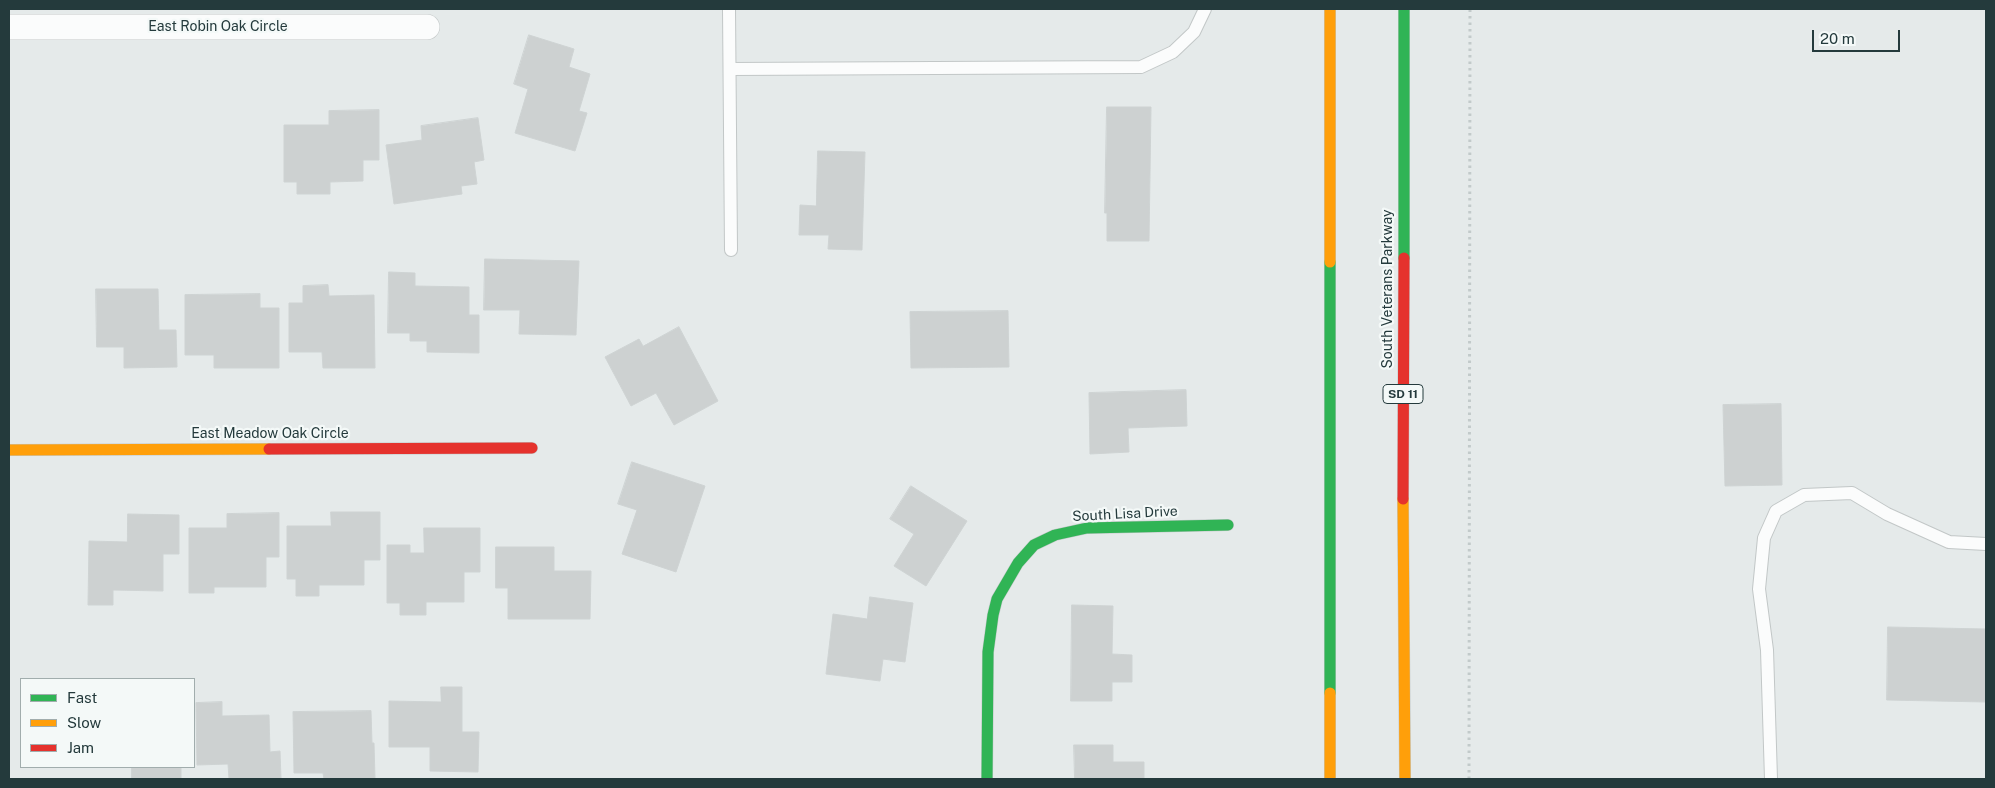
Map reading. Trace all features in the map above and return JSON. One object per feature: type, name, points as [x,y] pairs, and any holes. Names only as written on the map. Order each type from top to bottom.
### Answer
[{"type":"main road","points":[[1330,9],[1330,779]]},
{"type":"main road","name":"South Veterans Parkway","points":[[1404,9],[1403,539],[1405,779]]},
{"type":"main road","name":"East Meadow Oak Circle","points":[[9,450],[532,448]]},
{"type":"main road","name":"South Lisa Drive","points":[[987,779],[988,652],[993,615],[997,599],[1018,563],[1034,545],[1055,535],[1087,528],[1228,525]]},
{"type":"street","name":"East Robin Oak Circle","points":[[9,27],[427,27]]},
{"type":"lane","points":[[729,9],[732,250]]},
{"type":"lane","points":[[730,69],[1141,67],[1173,52],[1194,32],[1205,9]]},
{"type":"lane","points":[[1771,779],[1768,650],[1759,589],[1764,538],[1776,511],[1804,495],[1852,493],[1888,514],[1949,542],[1986,544]]},
{"type":"path","points":[[1469,779],[1470,9]]},
{"type":"building","points":[[529,35],[574,49],[569,67],[590,74],[579,111],[587,113],[575,151],[515,133],[528,89],[514,84]]},
{"type":"building","points":[[1107,107],[1151,107],[1149,241],[1107,241],[1107,213],[1105,213]]},
{"type":"building","points":[[379,110],[379,160],[363,160],[363,181],[330,182],[330,194],[297,194],[297,182],[284,182],[284,125],[329,125],[329,111]]},
{"type":"building","points":[[478,118],[484,160],[474,162],[477,184],[461,186],[462,194],[394,204],[386,145],[422,140],[421,126]]},
{"type":"building","points":[[818,151],[865,152],[862,250],[828,249],[829,235],[799,235],[800,205],[816,206]]},
{"type":"building","points":[[485,259],[579,261],[576,335],[519,334],[520,310],[484,310]]},
{"type":"building","points":[[389,272],[415,273],[415,286],[469,287],[469,315],[479,315],[479,353],[427,352],[427,341],[410,341],[410,333],[388,333]]},
{"type":"building","points":[[328,285],[329,296],[374,295],[375,368],[323,368],[322,352],[289,352],[289,303],[303,303],[303,286]]},
{"type":"building","points":[[96,289],[158,289],[159,330],[176,330],[177,367],[124,368],[124,347],[97,347]]},
{"type":"building","points":[[260,294],[260,308],[279,308],[279,368],[214,368],[214,355],[185,355],[185,295]]},
{"type":"building","points":[[1008,311],[1009,367],[911,368],[910,312]]},
{"type":"building","points":[[679,327],[718,401],[674,425],[656,393],[631,406],[605,357],[639,339],[643,346]]},
{"type":"building","points":[[1186,390],[1187,426],[1128,428],[1129,452],[1090,454],[1089,393]]},
{"type":"building","points":[[1781,404],[1782,485],[1725,486],[1723,405]]},
{"type":"building","points":[[632,462],[705,486],[676,572],[622,554],[637,510],[618,504]]},
{"type":"building","points":[[911,486],[967,521],[926,586],[894,566],[914,534],[890,519]]},
{"type":"building","points":[[331,512],[380,512],[380,560],[364,560],[364,585],[319,585],[319,596],[296,596],[296,579],[287,579],[287,526],[331,526]]},
{"type":"building","points":[[279,513],[279,557],[266,557],[266,587],[214,587],[214,593],[189,593],[189,528],[227,528],[227,514]]},
{"type":"building","points":[[128,514],[179,515],[179,554],[163,554],[163,591],[113,590],[113,605],[88,605],[89,541],[127,542]]},
{"type":"building","points":[[424,528],[480,528],[480,572],[464,572],[464,602],[426,602],[426,615],[400,615],[400,603],[387,603],[387,545],[410,545],[410,553],[424,553]]},
{"type":"building","points":[[496,547],[554,547],[554,571],[591,571],[590,619],[508,619],[508,588],[496,588]]},
{"type":"building","points":[[870,597],[913,603],[905,662],[883,659],[880,681],[826,674],[833,614],[867,619]]},
{"type":"building","points":[[1072,605],[1113,606],[1112,654],[1132,655],[1132,682],[1112,682],[1112,701],[1071,701]]},
{"type":"building","points":[[1888,627],[1986,629],[1986,702],[1887,700]]},
{"type":"building","points":[[441,687],[462,687],[462,732],[479,732],[478,772],[430,771],[430,747],[389,747],[389,701],[441,702]]},
{"type":"building","points":[[222,702],[222,716],[269,715],[270,752],[280,751],[281,779],[229,779],[228,764],[197,765],[196,703]]},
{"type":"building","points":[[371,711],[375,779],[324,779],[323,773],[294,773],[293,712]]},
{"type":"building","points":[[1074,745],[1113,745],[1113,762],[1144,762],[1144,779],[1075,779]]},
{"type":"building","points":[[132,768],[181,768],[181,779],[132,779]]},
{"type":"traffic: fast","points":[[1404,9],[1404,258]]},
{"type":"traffic: fast","points":[[1330,262],[1330,693]]},
{"type":"traffic: fast","points":[[987,779],[988,652],[993,615],[997,599],[1018,563],[1034,545],[1055,535],[1087,528],[1228,525]]},
{"type":"traffic: slow","points":[[1330,9],[1330,262]]},
{"type":"traffic: slow","points":[[9,450],[269,449]]},
{"type":"traffic: slow","points":[[1403,499],[1405,779]]},
{"type":"traffic: slow","points":[[1330,693],[1330,779]]},
{"type":"traffic: jam","points":[[1403,499],[1404,258]]},
{"type":"traffic: jam","points":[[269,449],[532,448]]}]
